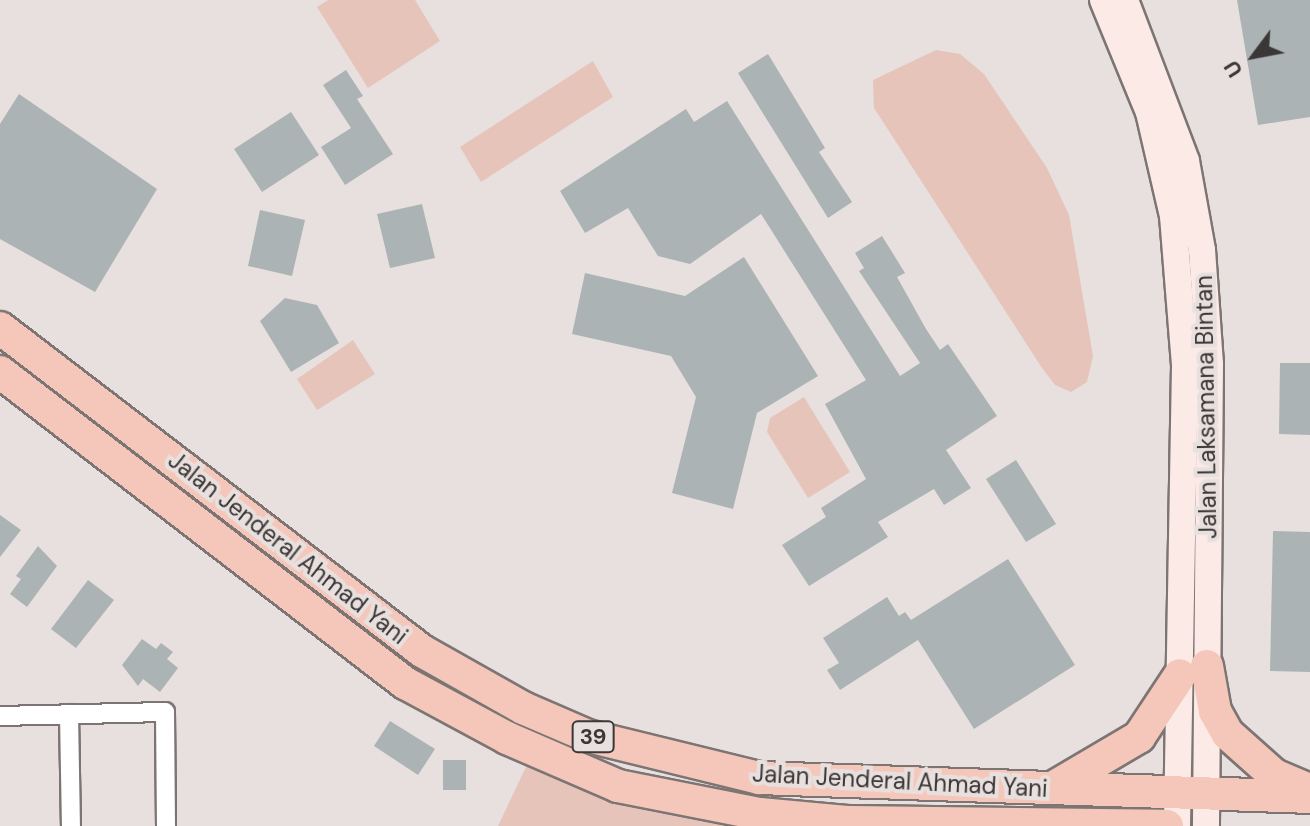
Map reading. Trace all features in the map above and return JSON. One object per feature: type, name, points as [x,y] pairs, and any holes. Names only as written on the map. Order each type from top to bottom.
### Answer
[{"type":"highway","name":"Jalan Jenderal Ahmad Yani","points":[[0,328],[402,636],[523,708],[588,736],[759,778],[1051,789],[1192,811],[1310,797]]},
{"type":"highway","name":"Jalan Jenderal Ahmad Yani","points":[[0,372],[405,683],[507,738],[618,786],[760,814],[847,822],[1167,826]]},
{"type":"highway","points":[[1051,789],[1133,743],[1193,670],[1228,734],[1274,775],[1310,790]]},
{"type":"highway","points":[[507,738],[521,729],[523,708]]},
{"type":"main road","name":"Jalan Laksamana Bintan","points":[[1103,0],[1149,112],[1173,216],[1198,365]]},
{"type":"main road","name":"Jalan Laksamana Bintan","points":[[1125,0],[1186,161],[1202,250],[1192,811]]},
{"type":"street","points":[[0,716],[165,712],[166,826]]},
{"type":"street","points":[[69,714],[71,826]]},
{"type":"shaded area","points":[[328,0],[415,0],[440,41],[368,88],[317,7]]},
{"type":"shaded area","points":[[936,50],[960,54],[984,74],[1047,168],[1069,215],[1093,356],[1087,382],[1071,392],[1055,385],[1042,368],[874,108],[873,80]]},
{"type":"shaded area","points":[[593,61],[613,97],[481,182],[460,147]]},
{"type":"shaded area","points":[[353,340],[375,374],[317,410],[297,379]]},
{"type":"shaded area","points":[[804,397],[850,472],[808,498],[767,432],[770,418]]},
{"type":"shaded area","points":[[533,752],[695,802],[1167,826],[498,826]]},
{"type":"building","points":[[1237,0],[1310,0],[1310,117],[1258,125]]},
{"type":"building","points":[[768,54],[825,148],[819,152],[852,202],[828,218],[738,73]]},
{"type":"building","points":[[346,70],[363,96],[357,99],[393,154],[345,185],[321,147],[351,128],[323,85]]},
{"type":"building","points":[[19,94],[157,189],[95,292],[0,239],[0,124]]},
{"type":"building","points":[[727,101],[900,376],[920,363],[859,271],[864,268],[855,253],[882,236],[905,273],[897,277],[926,329],[940,350],[948,344],[997,416],[946,450],[971,488],[944,505],[934,489],[878,522],[888,537],[809,586],[782,545],[826,517],[821,508],[866,479],[825,404],[866,380],[761,214],[690,264],[658,256],[628,208],[585,233],[560,191],[686,109],[694,122]]},
{"type":"building","points":[[291,112],[319,155],[262,192],[234,149]]},
{"type":"building","points":[[422,204],[435,258],[390,268],[377,214]]},
{"type":"building","points":[[260,210],[305,220],[292,276],[248,266]]},
{"type":"building","points":[[744,257],[818,376],[757,413],[733,509],[672,493],[696,397],[671,356],[572,334],[585,273],[685,296]]},
{"type":"building","points":[[285,298],[317,305],[339,343],[291,372],[260,321]]},
{"type":"building","points":[[1280,363],[1310,363],[1310,435],[1279,434]]},
{"type":"building","points":[[1016,460],[1056,524],[1026,542],[986,479]]},
{"type":"building","points":[[0,515],[21,530],[0,557]]},
{"type":"building","points":[[1273,531],[1310,532],[1310,672],[1270,671]]},
{"type":"building","points":[[38,546],[57,566],[27,607],[10,594],[21,579],[16,576]]},
{"type":"building","points":[[1008,559],[1075,665],[974,729],[918,640],[840,690],[827,670],[839,663],[823,638],[887,597],[899,616],[905,612],[911,620]]},
{"type":"building","points":[[88,580],[114,600],[76,648],[51,629]]},
{"type":"building","points":[[142,639],[156,649],[161,643],[173,652],[167,659],[178,668],[160,692],[143,679],[138,686],[122,665]]},
{"type":"building","points":[[390,721],[435,749],[418,775],[374,746]]},
{"type":"building","points":[[443,760],[466,760],[466,790],[443,790]]}]
